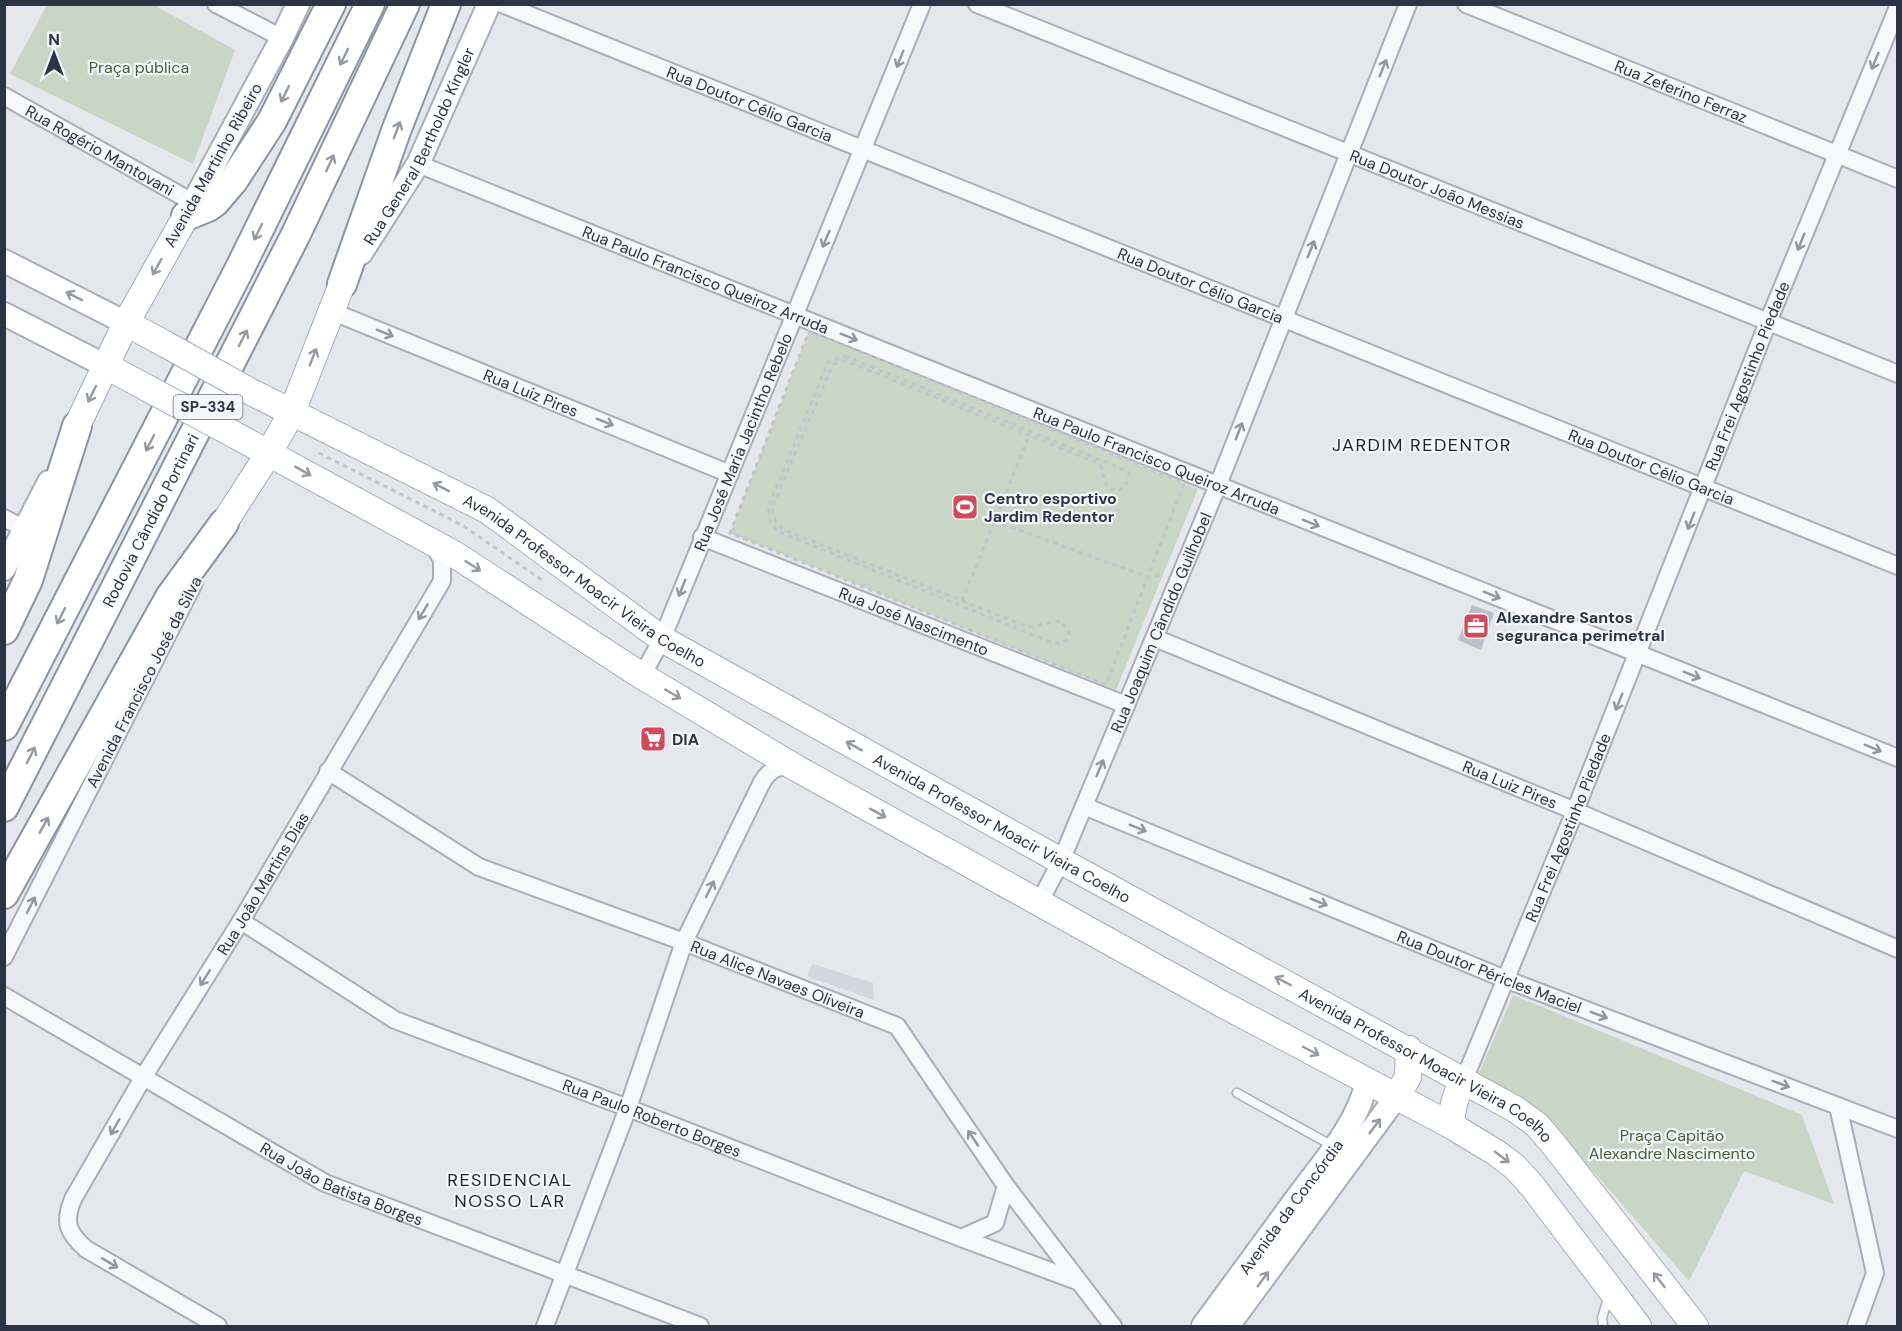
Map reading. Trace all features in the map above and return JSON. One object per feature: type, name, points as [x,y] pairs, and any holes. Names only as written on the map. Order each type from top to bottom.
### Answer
[{"type":"highway","points":[[190,210],[208,207],[225,193],[272,121],[331,4]]},
{"type":"highway","name":"SP-334","points":[[4,726],[240,268],[370,4]]},
{"type":"highway","name":"Rodovia Cândido Portinari","points":[[4,807],[296,234],[405,4]]},
{"type":"highway","points":[[342,284],[396,131],[446,4]]},
{"type":"highway","points":[[4,630],[28,580],[33,536],[77,426]]},
{"type":"highway","points":[[4,894],[170,597],[224,523]]},
{"type":"main road","name":"Avenida Martinho Ribeiro","points":[[77,426],[126,323],[190,210]]},
{"type":"main road","name":"Avenida Francisco José da Silva","points":[[224,523],[269,453],[292,411],[342,284]]},
{"type":"main road","name":"Avenida Professor Moacir Vieira Coelho","points":[[126,323],[253,393],[486,510],[662,639],[1061,861],[1409,1049],[1515,1109],[1536,1125],[1695,1326]]},
{"type":"main road","points":[[106,366],[454,554],[642,676],[796,768],[1039,903],[1452,1126],[1495,1152],[1515,1167],[1533,1187],[1638,1326]]},
{"type":"main road","points":[[1397,1096],[1408,1077],[1409,1049]]},
{"type":"main road","points":[[1452,1126],[1451,1112],[1464,1080]]},
{"type":"street","points":[[216,4],[282,38]]},
{"type":"street","name":"Avenida Martinho Ribeiro","points":[[190,210],[298,4]]},
{"type":"street","name":"Rua General Bertholdo Kingler","points":[[342,284],[418,164],[489,4]]},
{"type":"street","name":"Rua Doutor Célio Garcia","points":[[502,4],[1898,566]]},
{"type":"street","name":"Rua José Maria Jacintho Rebelo","points":[[642,676],[662,639],[922,4]]},
{"type":"street","name":"Rua Doutor João Messias","points":[[977,4],[1898,374]]},
{"type":"street","name":"Rua Joaquim Cândido Guilhobel","points":[[1039,903],[1061,861],[1218,485],[1408,4]]},
{"type":"street","name":"Rua Zeferino Ferraz","points":[[1466,4],[1898,179]]},
{"type":"street","name":"Rua Frei Agostinho Piedade","points":[[1464,1080],[1575,811],[1768,322],[1898,7]]},
{"type":"street","name":"Rua Rogério Mantovani","points":[[4,96],[190,210]]},
{"type":"street","name":"Rua Paulo Francisco Queiroz Arruda","points":[[418,164],[1898,758]]},
{"type":"street","points":[[4,261],[126,323]]},
{"type":"street","name":"Rua Luiz Pires","points":[[331,311],[730,474]]},
{"type":"street","points":[[4,314],[106,366]]},
{"type":"street","points":[[4,518],[33,536],[4,569]]},
{"type":"street","name":"Avenida Francisco José da Silva","points":[[4,957],[224,523]]},
{"type":"street","name":"Rua José Nascimento","points":[[702,537],[1126,705]]},
{"type":"street","name":"Rua João Martins Dias","points":[[218,1326],[87,1249],[73,1238],[67,1225],[68,1211],[144,1076],[241,921],[442,581],[442,560],[431,541]]},
{"type":"street","name":"Rua Luiz Pires","points":[[1155,638],[1575,811],[1898,949]]},
{"type":"street","points":[[545,1326],[628,1108],[684,942],[767,773],[786,766],[796,768]]},
{"type":"street","name":"Rua Alice Navaes Oliveira","points":[[328,771],[479,867],[684,942],[897,1026],[1006,1186],[1113,1326]]},
{"type":"street","name":"Rua Doutor Péricles Maciel","points":[[1084,806],[1505,979],[1898,1129]]},
{"type":"street","name":"Rua Paulo Roberto Borges","points":[[241,921],[395,1020],[1078,1281]]},
{"type":"street","name":"Rua João Batista Borges","points":[[4,996],[325,1183],[700,1326]]},
{"type":"street","name":"Avenida da Concórdia","points":[[1228,1326],[1343,1151],[1367,1081]]},
{"type":"street","name":"Avenida da Concórdia","points":[[1203,1326],[1343,1151],[1397,1096]]},
{"type":"street","points":[[1838,1106],[1875,1273],[1856,1326]]},
{"type":"street","points":[[961,1238],[995,1223],[1006,1186]]},
{"type":"lane","points":[[1237,1094],[1343,1151]]},
{"type":"lane","points":[[1603,1326],[1602,1318],[1610,1289]]},
{"type":"path","points":[[809,331],[1184,483],[1148,577],[1106,685],[730,533],[809,331]]},
{"type":"path","points":[[845,356],[1120,468],[1129,474],[1126,486],[1118,491],[1107,487],[1100,464],[846,361],[834,364],[772,508],[774,518],[782,530],[962,601],[1028,627],[1061,621],[1069,631],[1067,640],[1059,644],[1048,641],[777,531],[770,521],[768,508],[828,362],[845,356]]},
{"type":"path","points":[[962,601],[1029,436]]},
{"type":"path","points":[[994,521],[1148,577],[1181,574]]},
{"type":"shaded area","points":[[813,964],[873,983],[874,1000],[808,977]]},
{"type":"green space","name":"Praça pública","points":[[47,5],[154,5],[235,50],[193,164],[10,74]]},
{"type":"green space","name":"Centro esportivo Jardim Redentor","points":[[809,331],[1198,489],[1116,690],[730,533]]},
{"type":"green space","name":"Praça Capitão Alexandre Nascimento","points":[[1513,995],[1802,1115],[1834,1204],[1744,1171],[1689,1281],[1543,1114],[1478,1075]]},
{"type":"building","name":"Alexandre Santos seguranca perimetral","points":[[1472,605],[1494,613],[1481,650],[1458,640]]},
{"type":"place","name":"Centro esportivo Jardim Redentor","points":[[965,507]]},
{"type":"place","name":"Alexandre Santos seguranca perimetral","points":[[1476,626]]},
{"type":"place","name":"DIA","points":[[653,739]]},
{"type":"district","name":"JARDIM REDENTOR","points":[[1422,445]]},
{"type":"district","name":"RESIDENCIAL NOSSO LAR","points":[[510,1190]]}]
